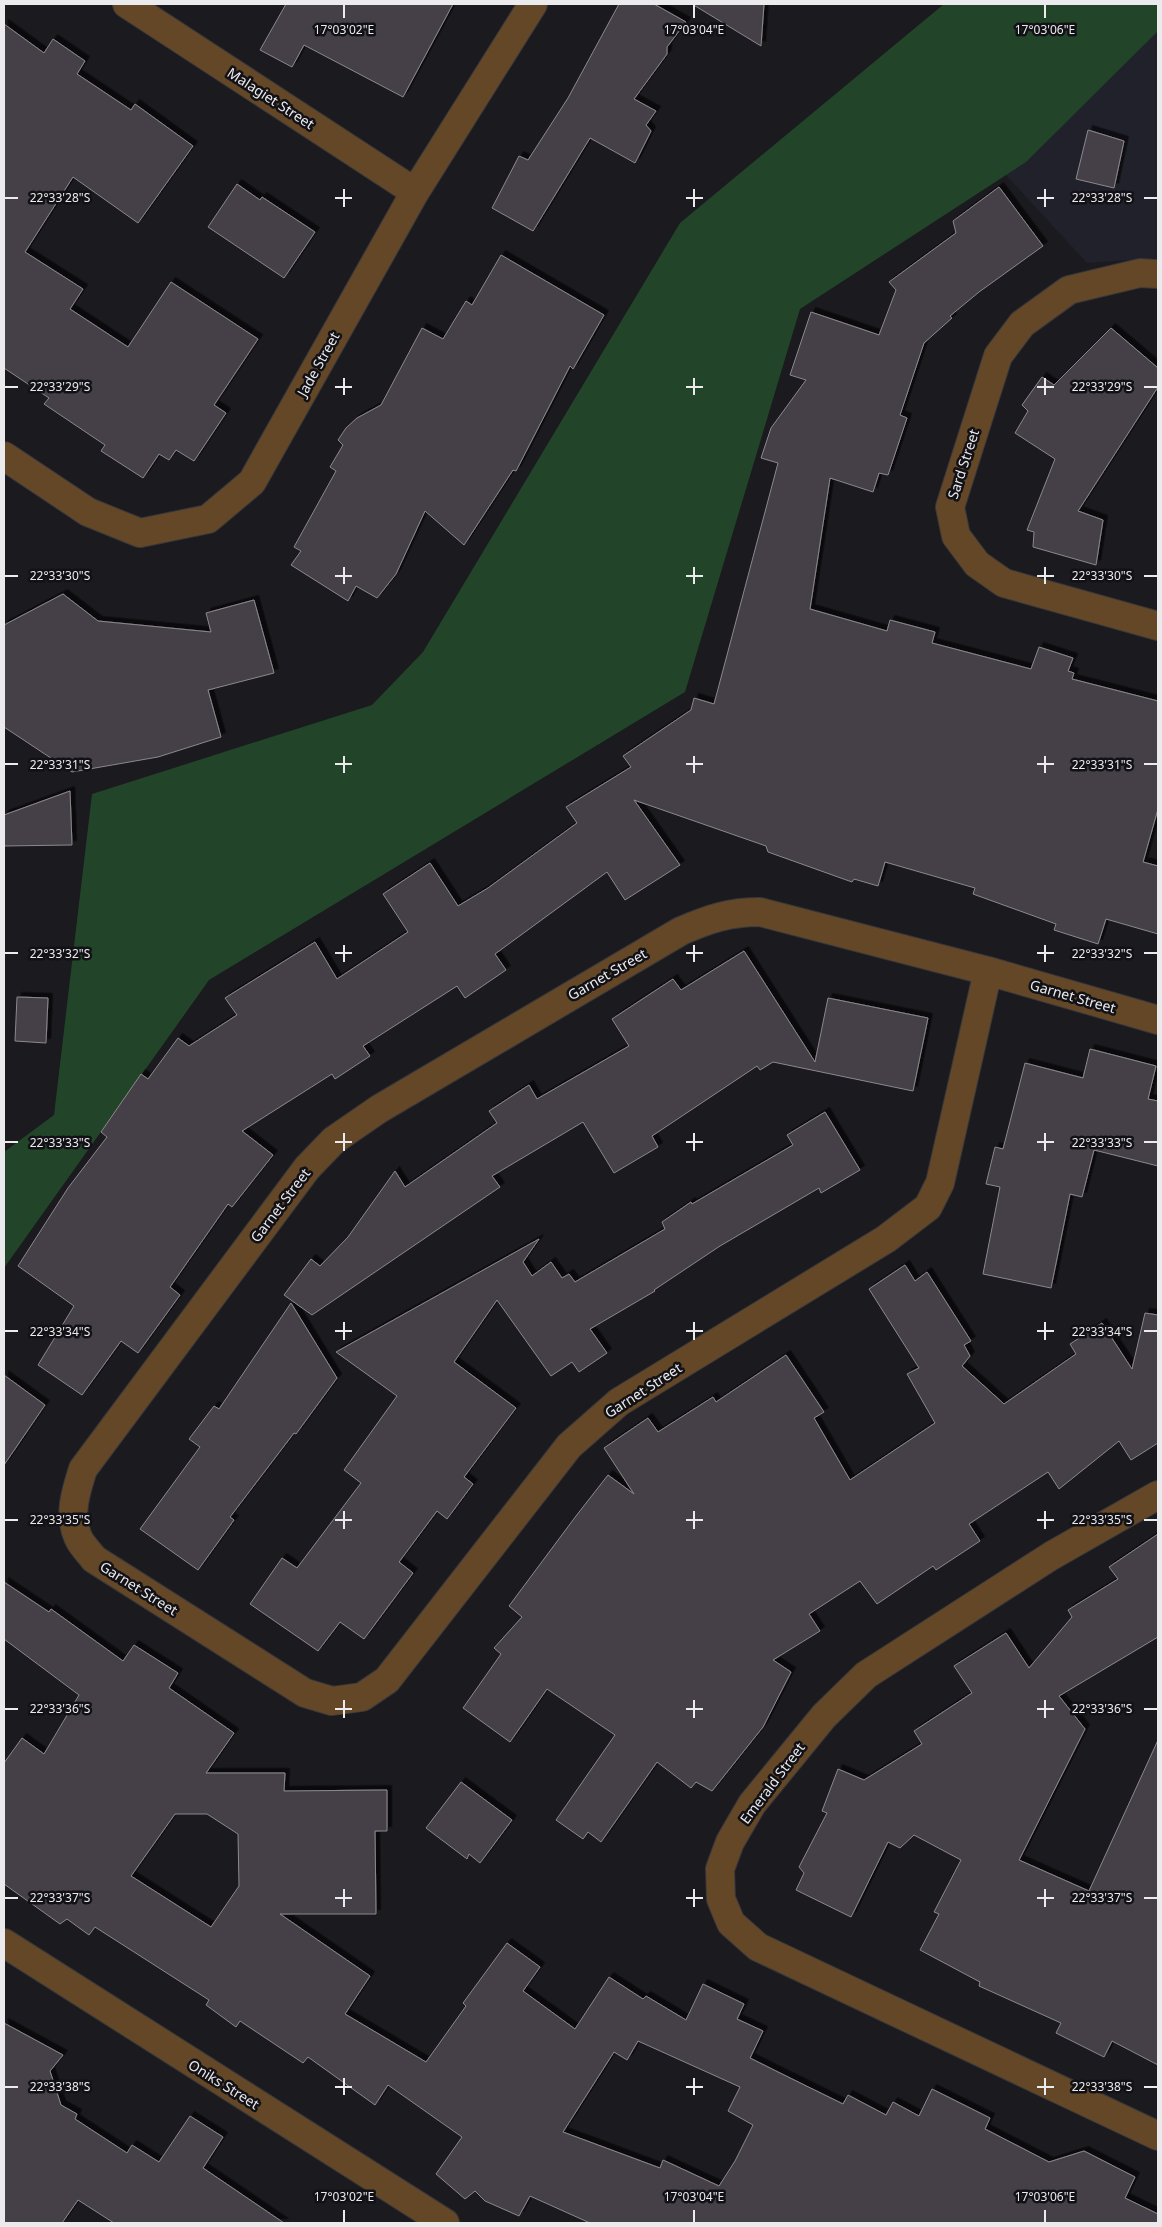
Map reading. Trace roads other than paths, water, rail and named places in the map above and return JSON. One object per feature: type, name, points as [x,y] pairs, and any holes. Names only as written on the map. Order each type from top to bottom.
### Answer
[{"type":"street","name":"Malagiet Street","points":[[127,4],[415,192]]},
{"type":"street","name":"Jade Street","points":[[4,456],[88,512],[140,532],[208,519],[252,482],[415,192],[533,4]]},
{"type":"street","name":"Sard Street","points":[[1158,274],[1140,273],[1069,290],[1022,324],[998,356],[950,507],[956,536],[977,564],[1004,583],[1158,626]]},
{"type":"street","name":"Garnet Street","points":[[988,971],[940,1183],[928,1207],[886,1239],[619,1402],[595,1422],[569,1446],[387,1680],[362,1697],[332,1701],[305,1693],[94,1559],[78,1538],[72,1516],[75,1491],[83,1469],[307,1168],[334,1140],[379,1109],[681,931],[711,918],[737,912],[760,912],[988,971],[1158,1020]]},
{"type":"street","name":"Emerald Street","points":[[1158,1494],[1051,1556],[866,1675],[824,1716],[752,1804],[730,1842],[720,1869],[721,1899],[731,1923],[758,1947],[1158,2136]]},
{"type":"street","name":"Oniks Street","points":[[4,1943],[445,2223]]}]
